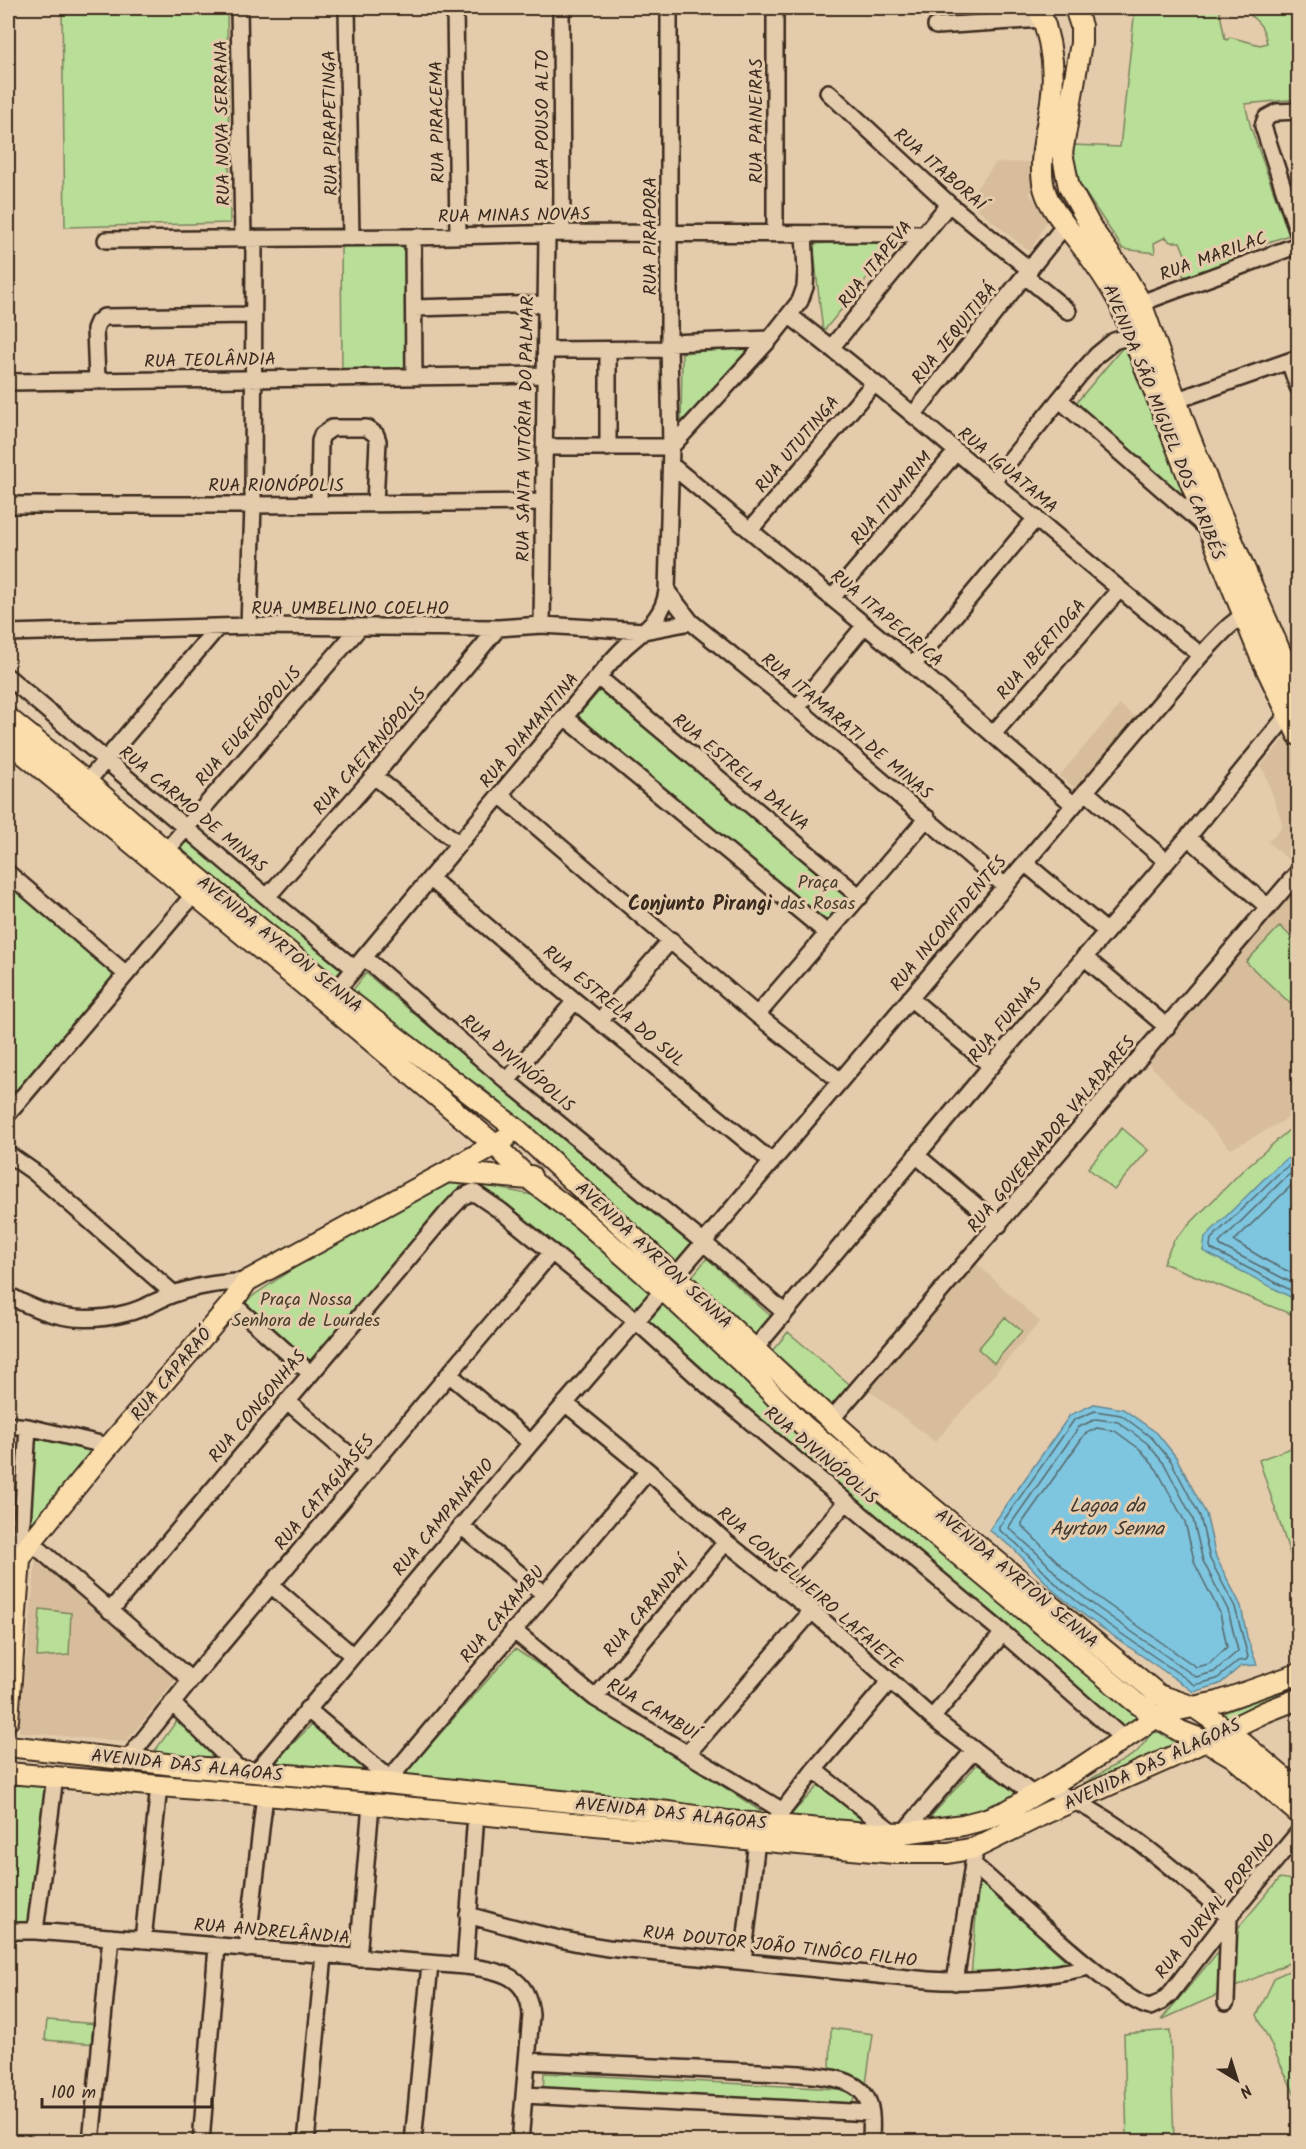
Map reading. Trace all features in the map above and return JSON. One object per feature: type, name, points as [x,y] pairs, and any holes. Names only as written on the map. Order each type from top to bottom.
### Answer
[{"type":"main road","name":"AVENIDA SÃO MIGUEL DOS CARIBÉS","points":[[1076,8],[1081,26],[1082,43],[1062,153],[1064,171],[1069,187],[1092,229],[1126,277],[1141,303],[1252,612],[1294,708],[1299,735]]},
{"type":"main road","name":"AVENIDA SÃO MIGUEL DOS CARIBÉS","points":[[1041,14],[1052,55],[1053,72],[1042,164],[1043,184],[1047,198],[1119,302],[1208,529],[1252,612],[1293,666],[1299,693]]},
{"type":"main road","points":[[1051,99],[1072,102]]},
{"type":"main road","name":"AVENIDA AYRTON SENNA","points":[[8,718],[50,763],[194,894],[495,1145],[529,1179],[670,1282]]},
{"type":"main road","name":"AVENIDA AYRTON SENNA","points":[[8,741],[87,782],[336,992],[519,1131],[670,1282],[748,1356],[831,1420],[893,1475],[1151,1689],[1168,1700],[1194,1707],[1227,1730],[1299,1790]]},
{"type":"main road","name":"RUA CAPARAÓ","points":[[20,1559],[31,1542],[109,1446],[232,1303],[247,1281],[447,1173],[519,1131]]},
{"type":"main road","points":[[447,1173],[529,1179],[542,1165],[544,1154]]},
{"type":"main road","name":"AVENIDA AYRTON SENNA","points":[[748,1356],[804,1426],[1156,1717],[1233,1757],[1299,1813]]},
{"type":"main road","points":[[8,1720],[20,1559]]},
{"type":"main road","name":"AVENIDA DAS ALAGOAS","points":[[8,1746],[193,1767],[353,1781],[388,1781],[777,1817],[899,1834],[938,1830],[986,1819],[1041,1792],[1125,1740],[1156,1717],[1171,1710],[1218,1702],[1299,1674]]},
{"type":"main road","name":"AVENIDA DAS ALAGOAS","points":[[8,1773],[351,1802],[894,1853],[948,1853],[974,1856],[1075,1800],[1299,1699]]},
{"type":"main road","points":[[191,1789],[193,1767]]},
{"type":"main road","points":[[351,1802],[353,1781]]},
{"type":"street","name":"RUA NOVA SERRANA","points":[[239,8],[252,315],[253,505],[249,626]]},
{"type":"street","name":"RUA PIRAPETINGA","points":[[348,8],[351,238]]},
{"type":"street","name":"RUA PIRACEMA","points":[[455,8],[458,236]]},
{"type":"street","name":"RUA POUSO ALTO","points":[[554,234],[561,8]]},
{"type":"street","name":"RUA PIRAPORA","points":[[669,8],[671,465]]},
{"type":"street","name":"RUA PAINEIRAS","points":[[775,8],[775,234]]},
{"type":"street","points":[[936,26],[1041,14]]},
{"type":"street","name":"RUA ITABORAÍ","points":[[828,92],[890,152],[1028,273]]},
{"type":"street","points":[[1299,111],[1277,112],[1266,118],[1263,126],[1299,233]]},
{"type":"street","name":"RUA ITAPEVA","points":[[831,348],[949,204]]},
{"type":"street","name":"RUA JEQUITIBÁ","points":[[913,415],[1065,225]]},
{"type":"street","name":"RUA MINAS NOVAS","points":[[106,240],[670,232],[924,234]]},
{"type":"street","name":"RUA SANTA VITÓRIA DO PALMAR","points":[[542,625],[546,304],[554,234]]},
{"type":"street","points":[[545,447],[672,447],[770,339],[800,301],[805,287],[804,234]]},
{"type":"street","points":[[413,237],[414,377]]},
{"type":"street","name":"RUA MARILAC","points":[[1141,303],[1299,245]]},
{"type":"street","points":[[1028,273],[1068,312]]},
{"type":"street","points":[[414,308],[546,304]]},
{"type":"street","points":[[97,380],[95,329],[104,317],[252,315]]},
{"type":"street","name":"RUA IGUATAMA","points":[[790,316],[993,481],[1119,590],[1201,655]]},
{"type":"street","points":[[993,481],[1080,373],[1105,348],[1114,341],[1150,330]]},
{"type":"street","points":[[547,350],[608,350],[770,339]]},
{"type":"street","points":[[608,350],[608,448]]},
{"type":"street","points":[[1177,400],[1294,359],[1299,387]]},
{"type":"street","name":"RUA TEOLÂNDIA","points":[[8,382],[546,375]]},
{"type":"street","name":"RUA UTUTINGA","points":[[750,530],[874,383]]},
{"type":"street","points":[[1060,400],[1208,529]]},
{"type":"street","points":[[319,504],[322,435],[332,428],[367,428],[372,430],[378,441],[375,504]]},
{"type":"street","name":"RUA ITUMIRIM","points":[[832,598],[956,452]]},
{"type":"street","name":"RUA ITAPECIRICA","points":[[671,465],[865,625],[1074,806]]},
{"type":"street","name":"RUA DIAMANTINA","points":[[336,992],[598,677],[618,654],[660,615],[667,591],[671,465]]},
{"type":"street","name":"RUA RIONÓPOLIS","points":[[8,505],[544,502]]},
{"type":"street","points":[[913,666],[1036,518]]},
{"type":"street","name":"RUA IBERTIOGA","points":[[993,734],[1119,590]]},
{"type":"street","name":"RUA ITAMARATI DE MINAS","points":[[667,591],[691,622],[797,708],[1005,886]]},
{"type":"street","name":"RUA INCONFIDENTES","points":[[670,1282],[1201,655],[1252,612]]},
{"type":"street","name":"RUA UMBELINO COELHO","points":[[8,633],[249,626],[498,628],[542,625],[644,631],[691,622]]},
{"type":"street","points":[[797,708],[865,625]]},
{"type":"street","name":"RUA EUGENÓPOLIS","points":[[166,850],[360,627]]},
{"type":"street","points":[[87,782],[217,628]]},
{"type":"street","name":"RUA CAETANÓPOLIS","points":[[267,897],[374,776],[498,628]]},
{"type":"street","name":"RUA CARMO DE MINAS","points":[[8,677],[267,897],[360,963]]},
{"type":"street","name":"RUA ESTRELA DALVA","points":[[598,677],[860,897]]},
{"type":"street","name":"RUA FURNAS","points":[[748,1356],[991,1066],[1188,837],[1294,708]]},
{"type":"street","points":[[566,718],[827,933]]},
{"type":"street","points":[[374,776],[459,844]]},
{"type":"street","points":[[1086,792],[1166,861]]},
{"type":"street","points":[[500,795],[757,1015],[839,1080]]},
{"type":"street","points":[[757,1015],[927,818]]},
{"type":"street","points":[[1188,837],[1268,907]]},
{"type":"street","points":[[1025,863],[1106,931]]},
{"type":"street","name":"RUA GOVERNADOR VALADARES","points":[[831,1420],[1299,872]]},
{"type":"street","points":[[8,873],[126,974]]},
{"type":"street","name":"RUA ESTRELA DO SUL","points":[[431,879],[575,1001],[772,1162]]},
{"type":"street","points":[[8,1114],[194,894]]},
{"type":"street","points":[[600,1021],[671,940]]},
{"type":"street","points":[[1084,957],[1167,1028]]},
{"type":"street","name":"RUA DIVINÓPOLIS","points":[[360,963],[704,1242],[784,1312]]},
{"type":"street","points":[[910,998],[991,1066]]},
{"type":"street","points":[[507,1081],[575,1001]]},
{"type":"street","points":[[8,1154],[34,1172],[174,1294]]},
{"type":"street","points":[[916,1155],[999,1226]]},
{"type":"street","name":"RUA CONGONHAS","points":[[110,1611],[462,1197],[472,1192],[490,1203]]},
{"type":"street","name":"RUA DIVINÓPOLIS","points":[[490,1203],[635,1320],[708,1386],[1003,1633],[1125,1740]]},
{"type":"street","name":"RUA CATAGUASES","points":[[127,1760],[172,1703],[552,1252]]},
{"type":"street","points":[[8,1295],[58,1317],[90,1319],[129,1313],[174,1294],[205,1285],[247,1281]]},
{"type":"street","name":"RUA CAMPANÁRIO","points":[[248,1772],[306,1709],[635,1320],[670,1282]]},
{"type":"street","points":[[232,1303],[310,1373]]},
{"type":"street","points":[[450,1375],[531,1443]]},
{"type":"street","points":[[287,1401],[368,1471]]},
{"type":"street","name":"RUA CONSELHEIRO LAFAIETE","points":[[565,1403],[648,1471],[726,1542],[812,1611],[889,1682],[973,1751],[1041,1792],[1075,1800],[1133,1837],[1229,1917]]},
{"type":"street","points":[[8,1425],[28,1427],[109,1446]]},
{"type":"street","points":[[20,1559],[28,1427]]},
{"type":"street","name":"RUA CAXAMBU","points":[[388,1781],[648,1471]]},
{"type":"street","points":[[776,1583],[846,1502]]},
{"type":"street","points":[[462,1526],[544,1594]]},
{"type":"street","points":[[31,1542],[192,1680]]},
{"type":"street","name":"RUA CARANDAÍ","points":[[595,1698],[726,1542]]},
{"type":"street","points":[[271,1585],[352,1655]]},
{"type":"street","points":[[688,1754],[812,1611]]},
{"type":"street","name":"RUA CAMBUÍ","points":[[513,1630],[595,1698],[688,1754],[777,1817]]},
{"type":"street","points":[[932,1718],[1003,1633]]},
{"type":"street","points":[[777,1817],[889,1682]]},
{"type":"street","points":[[172,1703],[248,1772]]},
{"type":"street","points":[[306,1709],[388,1781]]},
{"type":"street","points":[[814,1770],[899,1834],[973,1751]]},
{"type":"street","points":[[35,1931],[55,1777]]},
{"type":"street","points":[[1064,1778],[1075,1800]]},
{"type":"street","points":[[143,1940],[159,1786]]},
{"type":"street","points":[[247,1949],[265,1795]]},
{"type":"street","points":[[358,1958],[371,1804]]},
{"type":"street","points":[[465,1966],[476,1814]]},
{"type":"street","name":"RUA DURVAL PORPINO","points":[[1090,1967],[1144,2007],[1150,2007],[1164,2000],[1299,1833]]},
{"type":"street","points":[[742,1961],[757,1840]]},
{"type":"street","points":[[974,1856],[1090,1967]]},
{"type":"street","points":[[955,1982],[974,1856]]},
{"type":"street","name":"RUA DOUTOR JOÃO TINÔCO FILHO","points":[[468,1915],[573,1943],[641,1953],[955,1982],[1042,1975],[1090,1967]]},
{"type":"street","points":[[1226,2002],[1229,1917]]},
{"type":"street","name":"RUA ANDRELÂNDIA","points":[[8,1930],[494,1970],[520,1984],[531,2004],[527,2061]]},
{"type":"street","points":[[91,2142],[111,1938]]},
{"type":"street","points":[[201,2142],[218,1947]]},
{"type":"street","points":[[306,2142],[324,1955]]},
{"type":"street","points":[[413,2142],[430,1964]]},
{"type":"street","points":[[520,2142],[527,2061],[800,2074],[833,2078],[845,2081],[867,2098],[871,2113],[871,2142]]},
{"type":"street","points":[[524,2095],[871,2113]]},
{"type":"shaded area","points":[[1029,162],[1034,188],[1029,193],[1048,219],[1030,252],[976,208],[980,202],[971,195],[996,163]]},
{"type":"shaded area","points":[[1120,705],[1139,720],[1078,790],[1059,776]]},
{"type":"shaded area","points":[[1287,736],[1298,760],[1298,852],[1290,861],[1268,842],[1283,825],[1264,771],[1260,767]]},
{"type":"shaded area","points":[[1298,884],[1298,1113],[1231,1149],[1148,1063],[1211,985]]},
{"type":"shaded area","points":[[975,1262],[1040,1322],[935,1442],[869,1390]]},
{"type":"shaded area","points":[[36,1559],[176,1679],[126,1742],[19,1732]]},
{"type":"green space","points":[[62,8],[227,8],[230,223],[65,227]]},
{"type":"green space","points":[[1135,8],[1219,8],[1225,39],[1230,37],[1260,45],[1267,43],[1263,30],[1244,8],[1298,8],[1295,15],[1291,17],[1297,22],[1298,20],[1298,99],[1245,104],[1251,128],[1289,235],[1235,254],[1236,261],[1221,271],[1205,270],[1202,277],[1189,278],[1182,274],[1179,270],[1187,259],[1180,242],[1170,242],[1166,237],[1154,243],[1155,253],[1123,249],[1080,185],[1077,175],[1073,145],[1120,147]]},
{"type":"green space","points":[[899,239],[823,332],[813,244]]},
{"type":"green space","points":[[405,242],[406,369],[342,370],[341,243]]},
{"type":"green space","points":[[1124,346],[1186,491],[1188,501],[1076,403]]},
{"type":"green space","points":[[750,347],[681,426],[682,353]]},
{"type":"green space","name":"Praça das Rosas","points":[[601,689],[853,897],[827,925],[578,716]]},
{"type":"green space","points":[[187,840],[343,968],[332,982],[175,855]]},
{"type":"green space","points":[[8,882],[113,976],[8,1102]]},
{"type":"green space","points":[[1280,926],[1298,944],[1298,1003],[1294,1007],[1246,962]]},
{"type":"green space","points":[[366,973],[527,1109],[695,1246],[674,1270],[518,1118],[482,1087],[456,1073],[350,994]]},
{"type":"green space","points":[[1298,1122],[1298,1317],[1163,1263],[1174,1240],[1242,1171]]},
{"type":"green space","points":[[1122,1128],[1148,1150],[1114,1190],[1088,1168]]},
{"type":"green space","name":"Praça Nossa Senhora de Lourdes","points":[[451,1178],[461,1182],[458,1192],[311,1362],[303,1360],[243,1311],[247,1300],[326,1246]]},
{"type":"green space","points":[[478,1184],[537,1196],[654,1293],[635,1313]]},
{"type":"green space","points":[[707,1258],[776,1321],[758,1341],[691,1278]]},
{"type":"green space","points":[[664,1304],[1143,1720],[1131,1733],[1121,1727],[709,1383],[647,1323]]},
{"type":"green space","points":[[1005,1317],[1022,1331],[994,1363],[978,1349]]},
{"type":"green space","points":[[788,1332],[854,1388],[836,1413],[774,1359],[772,1351]]},
{"type":"green space","points":[[36,1434],[104,1445],[29,1537]]},
{"type":"green space","points":[[1298,1445],[1298,1578],[1259,1460]]},
{"type":"green space","points":[[40,1609],[71,1613],[69,1655],[37,1657]]},
{"type":"green space","points":[[515,1649],[768,1816],[400,1779]]},
{"type":"green space","points":[[1298,1685],[1298,1698],[1233,1726],[1215,1716]]},
{"type":"green space","points":[[178,1719],[229,1763],[151,1756]]},
{"type":"green space","points":[[312,1724],[372,1774],[275,1767],[276,1761]]},
{"type":"green space","points":[[1159,1732],[1186,1749],[1084,1790],[1084,1783],[1136,1753],[1152,1733]]},
{"type":"green space","points":[[981,1760],[1024,1799],[918,1831]]},
{"type":"green space","points":[[12,1783],[46,1785],[32,1927],[8,1927],[8,1838]]},
{"type":"green space","points":[[819,1785],[871,1828],[787,1819]]},
{"type":"green space","points":[[1298,1874],[1298,1959],[1161,2020],[1280,1878],[1292,1880]]},
{"type":"green space","points":[[979,1880],[1074,1968],[971,1978]]},
{"type":"green space","points":[[1298,1967],[1298,2101],[1257,2015],[1275,1977]]},
{"type":"green space","points":[[47,2020],[98,2024],[96,2044],[45,2040]]},
{"type":"green space","points":[[831,2028],[873,2034],[866,2084],[830,2072]]},
{"type":"green space","points":[[1170,2030],[1174,2141],[1127,2141],[1124,2034]]},
{"type":"green space","points":[[544,2073],[855,2090],[852,2109],[543,2094]]},
{"type":"water","points":[[1298,1151],[1298,1301],[1203,1251],[1205,1237],[1276,1167]]},
{"type":"water","name":"Lagoa da Ayrton Senna","points":[[1094,1404],[1123,1409],[1157,1433],[1176,1457],[1206,1514],[1216,1557],[1241,1606],[1247,1637],[1257,1665],[1241,1666],[1220,1684],[1194,1692],[1089,1619],[1055,1592],[1012,1547],[989,1530],[1070,1415]]},
{"type":"district","name":"Conjunto Pirangi","points":[[700,903]]}]
